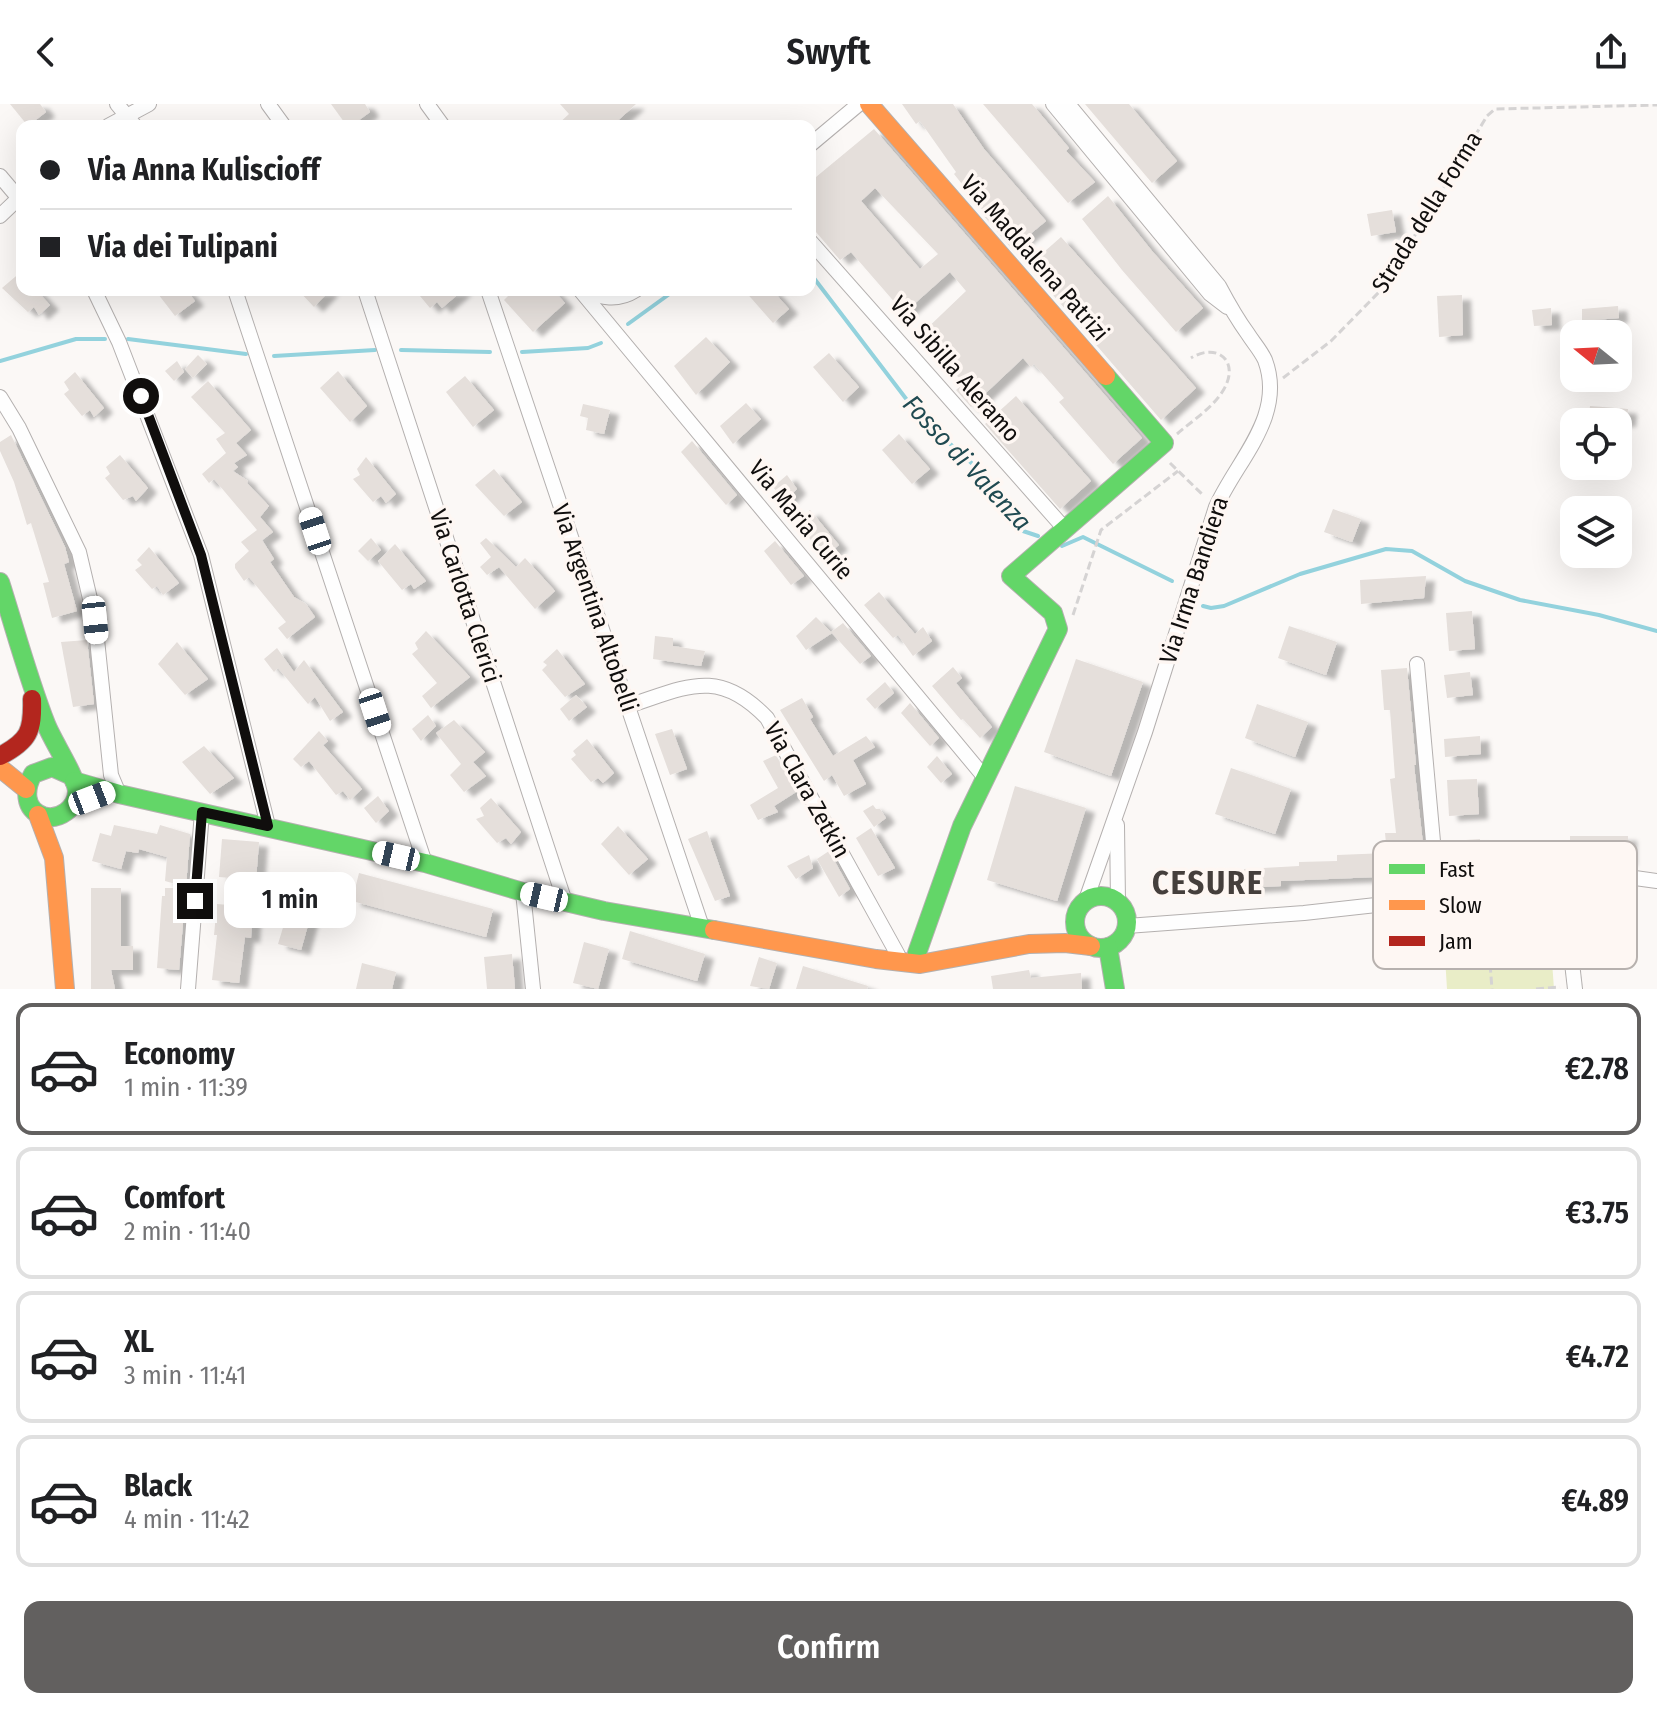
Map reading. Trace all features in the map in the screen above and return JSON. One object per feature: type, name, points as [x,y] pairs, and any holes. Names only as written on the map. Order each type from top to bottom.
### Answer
[{"type":"street","points":[[126,115],[149,104]]},
{"type":"street","points":[[816,140],[859,104]]},
{"type":"street","name":"Via Maddalena Patrizi","points":[[869,104],[1161,446]]},
{"type":"street","points":[[1053,104],[1210,294],[1232,311]]},
{"type":"street","points":[[1068,104],[1219,286],[1265,359],[1271,388]]},
{"type":"street","points":[[0,176],[16,193]]},
{"type":"street","points":[[0,216],[16,202]]},
{"type":"street","name":"Via Sibilla Aleramo","points":[[816,248],[1064,528]]},
{"type":"street","points":[[97,296],[119,342],[201,555],[268,826]]},
{"type":"street","points":[[237,296],[425,863]]},
{"type":"street","name":"Via Carlotta Clerici","points":[[367,296],[565,902]]},
{"type":"street","name":"Via Argentina Altobelli","points":[[490,296],[702,927]]},
{"type":"street","name":"Via Maria Curie","points":[[586,296],[986,779]]},
{"type":"street","points":[[598,296],[627,296]]},
{"type":"street","name":"Via Irma Bandiera","points":[[1086,900],[1117,817],[1216,507],[1260,434],[1271,388]]},
{"type":"street","points":[[0,397],[19,428],[79,552],[95,620],[114,793]]},
{"type":"street","points":[[908,954],[962,826],[1058,629],[1053,613],[1011,576],[1161,446]]},
{"type":"street","points":[[0,582],[46,724],[77,795],[54,858]]},
{"type":"street","points":[[1417,664],[1433,841]]},
{"type":"street","points":[[0,757],[28,738],[33,725],[31,679]]},
{"type":"street","name":"Via Clara Zetkin","points":[[628,706],[699,686],[737,691],[750,699],[767,718],[908,954]]},
{"type":"street","points":[[46,724],[42,768],[28,781],[26,789],[28,804],[38,815],[54,858],[65,989]]},
{"type":"street","points":[[0,757],[42,768],[58,767],[72,778],[114,793],[425,863],[565,902],[876,959],[920,964],[940,962],[957,955]]},
{"type":"street","points":[[0,768],[26,789]]},
{"type":"street","points":[[38,815],[56,818],[114,793]]},
{"type":"street","points":[[188,989],[202,812]]},
{"type":"street","name":"Via Irma Bandiera","points":[[1117,817],[1118,902]]},
{"type":"street","points":[[1637,878],[1657,881]]},
{"type":"street","points":[[523,892],[533,989]]},
{"type":"street","points":[[876,959],[908,954],[957,955],[1029,944],[1065,943],[1100,947],[1121,939],[1127,917],[1118,902],[1103,896],[1086,900],[1075,917],[1058,931],[1029,944]]},
{"type":"street","points":[[1127,926],[1373,905]]},
{"type":"street","points":[[1075,917],[1078,934],[1100,947],[1115,989]]},
{"type":"path","name":"Strada della Forma","points":[[1271,388],[1331,341],[1383,288],[1495,107],[1657,105]]},
{"type":"path","points":[[1191,358],[1201,352],[1213,351],[1222,355],[1229,365],[1228,382],[1210,407],[1161,446],[1178,471],[1216,507]]},
{"type":"path","points":[[1093,548],[1107,523],[1145,499],[1178,471]]},
{"type":"path","points":[[1490,969],[1492,989]]},
{"type":"path","points":[[1536,989],[1575,988]]},
{"type":"green space","points":[[1446,969],[1553,969],[1554,989],[1447,989]]},
{"type":"building","points":[[10,104],[40,104],[46,112],[36,120],[23,120]]},
{"type":"building","points":[[331,104],[365,104],[370,112],[359,120],[343,120]]},
{"type":"building","points":[[560,104],[636,104],[619,120],[562,120],[569,114]]},
{"type":"building","points":[[902,104],[953,104],[984,149],[1046,221],[1012,249],[983,215],[985,213],[954,174],[956,172],[920,121],[916,124]]},
{"type":"building","points":[[983,104],[1032,104],[1069,148],[1066,151],[1095,182],[1068,203]]},
{"type":"building","points":[[1085,104],[1129,104],[1177,161],[1152,183]]},
{"type":"building","points":[[874,129],[1142,438],[1113,464],[1059,402],[1064,398],[1034,364],[1031,367],[1023,358],[971,407],[956,390],[964,383],[919,336],[966,291],[950,272],[904,313],[851,252],[840,260],[816,232],[816,177]],"holes":[[[875,188],[938,254],[920,269],[861,201]]]},
{"type":"building","points":[[1108,196],[1203,308],[1176,332],[1082,219]]},
{"type":"building","points":[[1392,210],[1396,232],[1371,236],[1367,214]]},
{"type":"building","points":[[1061,237],[1196,388],[1161,420],[1028,266]]},
{"type":"building","points":[[16,276],[16,296],[42,296],[50,305],[39,315],[34,307],[28,312],[2,288]]},
{"type":"building","points":[[1462,295],[1463,335],[1439,337],[1437,296]]},
{"type":"building","points":[[160,296],[191,296],[195,301],[175,316]]},
{"type":"building","points":[[304,296],[324,296],[314,307]]},
{"type":"building","points":[[420,296],[456,296],[442,308],[437,302],[430,308]]},
{"type":"building","points":[[508,296],[559,296],[565,303],[533,332],[504,300]]},
{"type":"building","points":[[749,296],[777,296],[789,309],[773,323]]},
{"type":"building","points":[[1618,306],[1619,318],[1582,320],[1582,309]]},
{"type":"building","points":[[1551,308],[1552,325],[1534,326],[1532,310]]},
{"type":"building","points":[[706,337],[730,362],[696,395],[674,366]]},
{"type":"building","points":[[829,353],[859,387],[843,402],[813,367]]},
{"type":"building","points":[[198,355],[207,364],[193,378],[185,369]]},
{"type":"building","points":[[177,361],[184,372],[174,381],[165,371]]},
{"type":"building","points":[[338,371],[367,406],[350,422],[320,388]]},
{"type":"building","points":[[75,372],[104,408],[94,417],[90,410],[82,416],[64,394],[69,390],[64,382]]},
{"type":"building","points":[[465,376],[494,410],[473,427],[446,392]]},
{"type":"building","points":[[208,381],[251,430],[236,443],[247,455],[234,463],[238,467],[233,471],[248,481],[269,506],[260,517],[273,532],[262,540],[274,559],[270,562],[294,597],[306,604],[315,617],[287,639],[278,628],[286,622],[249,577],[244,581],[235,568],[235,564],[249,551],[241,542],[257,530],[214,479],[209,483],[202,474],[226,453],[216,439],[225,433],[191,397]]},
{"type":"building","points":[[1016,396],[1091,481],[1060,509],[985,424]]},
{"type":"building","points":[[746,403],[761,419],[733,444],[720,426]]},
{"type":"building","points":[[583,404],[610,410],[604,434],[586,430],[588,418],[580,416]]},
{"type":"building","points":[[899,434],[930,469],[912,484],[882,450]]},
{"type":"building","points":[[11,435],[65,547],[69,562],[64,564],[77,611],[52,618],[43,583],[49,582],[31,523],[27,525],[14,482],[0,451],[0,442]]},
{"type":"building","points":[[692,441],[737,495],[726,505],[681,452]]},
{"type":"building","points":[[120,455],[148,488],[136,501],[133,496],[123,500],[105,478],[110,474],[106,467]]},
{"type":"building","points":[[366,457],[396,494],[386,503],[381,496],[373,502],[353,479],[360,475],[357,469]]},
{"type":"building","points":[[494,469],[522,502],[504,516],[475,485]]},
{"type":"building","points":[[787,475],[797,489],[785,501],[773,487]]},
{"type":"building","points":[[1333,509],[1361,519],[1352,542],[1324,532]]},
{"type":"building","points":[[810,510],[839,545],[825,556],[796,523]]},
{"type":"building","points":[[371,538],[381,550],[368,561],[358,551]]},
{"type":"building","points":[[486,538],[516,567],[525,558],[555,591],[535,609],[499,567],[487,575],[480,567],[491,557],[480,543]]},
{"type":"building","points":[[775,541],[804,576],[791,585],[764,551]]},
{"type":"building","points":[[395,544],[426,581],[414,589],[411,584],[402,590],[378,561]]},
{"type":"building","points":[[149,547],[179,583],[163,595],[157,586],[152,589],[135,570],[142,565],[137,560]]},
{"type":"building","points":[[1426,576],[1424,598],[1361,604],[1360,580]]},
{"type":"building","points":[[879,592],[915,634],[923,627],[932,641],[913,656],[898,635],[893,638],[864,605]]},
{"type":"building","points":[[1472,611],[1475,649],[1449,651],[1446,613]]},
{"type":"building","points":[[816,617],[832,633],[806,650],[796,636]]},
{"type":"building","points":[[843,623],[871,656],[860,664],[831,632]]},
{"type":"building","points":[[1289,626],[1337,642],[1326,675],[1278,658]]},
{"type":"building","points":[[426,631],[470,677],[431,708],[422,696],[437,683],[412,654],[418,649],[415,643]]},
{"type":"building","points":[[655,636],[673,638],[673,646],[705,651],[701,666],[653,659]]},
{"type":"building","points":[[87,640],[94,704],[73,707],[61,642]]},
{"type":"building","points":[[177,642],[208,679],[185,695],[158,664]]},
{"type":"building","points":[[277,648],[294,672],[304,660],[343,712],[330,721],[315,697],[308,704],[278,668],[274,672],[264,659]]},
{"type":"building","points":[[557,649],[585,684],[565,697],[542,670],[547,665],[543,662]]},
{"type":"building","points":[[1076,659],[1143,682],[1111,776],[1044,752]]},
{"type":"building","points":[[953,667],[962,678],[956,683],[992,727],[980,738],[932,686]]},
{"type":"building","points":[[1407,668],[1423,841],[1386,841],[1385,833],[1396,833],[1390,779],[1395,778],[1390,710],[1384,710],[1381,670]]},
{"type":"building","points":[[1470,672],[1473,695],[1447,698],[1444,675]]},
{"type":"building","points":[[885,682],[894,693],[875,709],[866,699]]},
{"type":"building","points":[[576,695],[587,707],[569,721],[560,709]]},
{"type":"building","points":[[802,698],[813,717],[810,719],[833,756],[866,736],[875,747],[853,760],[866,784],[844,796],[832,775],[824,781],[780,710]]},
{"type":"building","points":[[910,703],[939,738],[930,746],[901,713]]},
{"type":"building","points":[[1257,704],[1308,722],[1295,757],[1245,738]]},
{"type":"building","points":[[428,715],[436,726],[421,741],[412,729]]},
{"type":"building","points":[[454,720],[485,752],[473,762],[486,776],[464,792],[450,775],[461,764],[436,733]]},
{"type":"building","points":[[672,729],[687,769],[670,775],[655,734]]},
{"type":"building","points":[[319,731],[328,741],[323,745],[362,789],[350,800],[343,791],[336,795],[309,761],[301,767],[293,759]]},
{"type":"building","points":[[1480,736],[1481,754],[1445,757],[1444,739]]},
{"type":"building","points":[[587,739],[614,773],[603,783],[598,778],[591,782],[571,759],[576,755],[573,751]]},
{"type":"building","points":[[204,746],[234,778],[210,794],[182,762]]},
{"type":"building","points":[[776,755],[796,792],[774,806],[778,812],[758,820],[750,805],[778,788],[763,761]]},
{"type":"building","points":[[937,756],[952,774],[941,783],[927,767]]},
{"type":"building","points":[[1231,768],[1291,789],[1275,834],[1215,814]]},
{"type":"building","points":[[1477,779],[1479,814],[1449,816],[1447,780]]},
{"type":"building","points":[[1015,786],[1086,808],[1057,901],[987,880]]},
{"type":"building","points":[[378,796],[389,811],[376,823],[364,808]]},
{"type":"building","points":[[491,798],[521,832],[511,844],[506,838],[497,843],[476,819],[484,816],[480,808]]},
{"type":"building","points":[[873,805],[886,818],[874,827],[863,811]]},
{"type":"building","points":[[114,825],[157,834],[160,825],[190,834],[186,887],[165,881],[167,857],[139,849],[138,853],[126,851],[121,869],[92,861],[100,833],[111,836]]},
{"type":"building","points":[[618,826],[648,859],[629,875],[601,844]]},
{"type":"building","points":[[871,828],[895,868],[878,876],[856,838]]},
{"type":"building","points":[[707,831],[730,896],[715,901],[688,839]]},
{"type":"building","points":[[1570,836],[1628,836],[1628,841],[1570,841]]},
{"type":"building","points":[[222,839],[259,842],[256,880],[219,877]]},
{"type":"building","points":[[829,851],[850,889],[839,897],[817,859]]},
{"type":"building","points":[[1373,854],[1373,877],[1281,881],[1281,886],[1245,888],[1244,869],[1337,861],[1337,855]]},
{"type":"building","points":[[809,855],[813,868],[796,879],[787,866]]},
{"type":"building","points":[[359,873],[493,909],[486,937],[352,901]]},
{"type":"building","points":[[91,888],[121,888],[121,946],[133,946],[133,970],[111,970],[115,989],[91,989]]},
{"type":"building","points":[[165,888],[186,888],[179,970],[157,968]]},
{"type":"building","points":[[292,898],[314,904],[301,950],[278,944]]},
{"type":"building","points":[[217,904],[253,907],[251,938],[245,937],[239,983],[212,980]]},
{"type":"building","points":[[630,931],[705,954],[697,981],[622,959]]},
{"type":"building","points":[[584,942],[609,949],[598,989],[573,983]]},
{"type":"building","points":[[512,954],[515,989],[487,989],[484,957]]},
{"type":"building","points":[[759,957],[777,963],[769,989],[750,986]]},
{"type":"building","points":[[362,963],[396,972],[392,989],[356,989]]},
{"type":"building","points":[[803,966],[868,986],[867,989],[796,989]]},
{"type":"building","points":[[1029,970],[1031,978],[1081,973],[1082,989],[993,989],[991,976]]},
{"type":"waterway","name":"Fosso di Valenza","points":[[816,281],[920,417],[986,476],[1023,531],[1038,536]]},
{"type":"waterway","name":"Fosso di Valenza","points":[[628,324],[667,296]]},
{"type":"waterway","name":"Fosso di Valenza","points":[[0,361],[76,339],[105,339]]},
{"type":"waterway","name":"Fosso di Valenza","points":[[128,339],[246,354]]},
{"type":"waterway","name":"Fosso di Valenza","points":[[522,352],[588,348],[601,343]]},
{"type":"waterway","name":"Fosso di Valenza","points":[[274,356],[375,350]]},
{"type":"waterway","name":"Fosso di Valenza","points":[[401,350],[490,352]]},
{"type":"waterway","name":"Fosso di Valenza","points":[[1062,546],[1083,537],[1172,581]]},
{"type":"waterway","name":"Fosso di Valenza","points":[[1203,606],[1224,606],[1300,574],[1386,549],[1412,551],[1465,581],[1520,600],[1599,615],[1657,631]]},
{"type":"traffic: fast","points":[[917,953],[962,826],[1058,629],[1053,613],[1011,576],[1164,443],[1106,376]]},
{"type":"traffic: fast","points":[[0,582],[39,707],[73,776],[77,791],[74,803],[61,815],[49,817],[36,813],[29,803],[27,792],[33,774],[52,767],[70,775]]},
{"type":"traffic: fast","points":[[74,781],[119,794],[425,863],[523,892],[604,911],[714,930]]},
{"type":"traffic: fast","points":[[1101,896],[1119,904],[1127,922],[1119,940],[1101,948],[1083,940],[1075,922],[1083,904],[1101,896]]},
{"type":"traffic: fast","points":[[1108,947],[1115,989]]},
{"type":"traffic: slow","points":[[869,104],[1106,376]]},
{"type":"traffic: slow","points":[[0,768],[26,789]]},
{"type":"traffic: slow","points":[[38,815],[54,858],[65,989]]},
{"type":"traffic: slow","points":[[714,930],[920,964],[1029,944],[1091,946]]},
{"type":"traffic: jam","points":[[0,756],[27,734],[32,719],[32,699]]},
{"type":"district","name":"CESURE","points":[[1208,883]]},
{"type":"route","points":[[141,396],[201,555],[268,826],[202,812],[195,901]]}]
